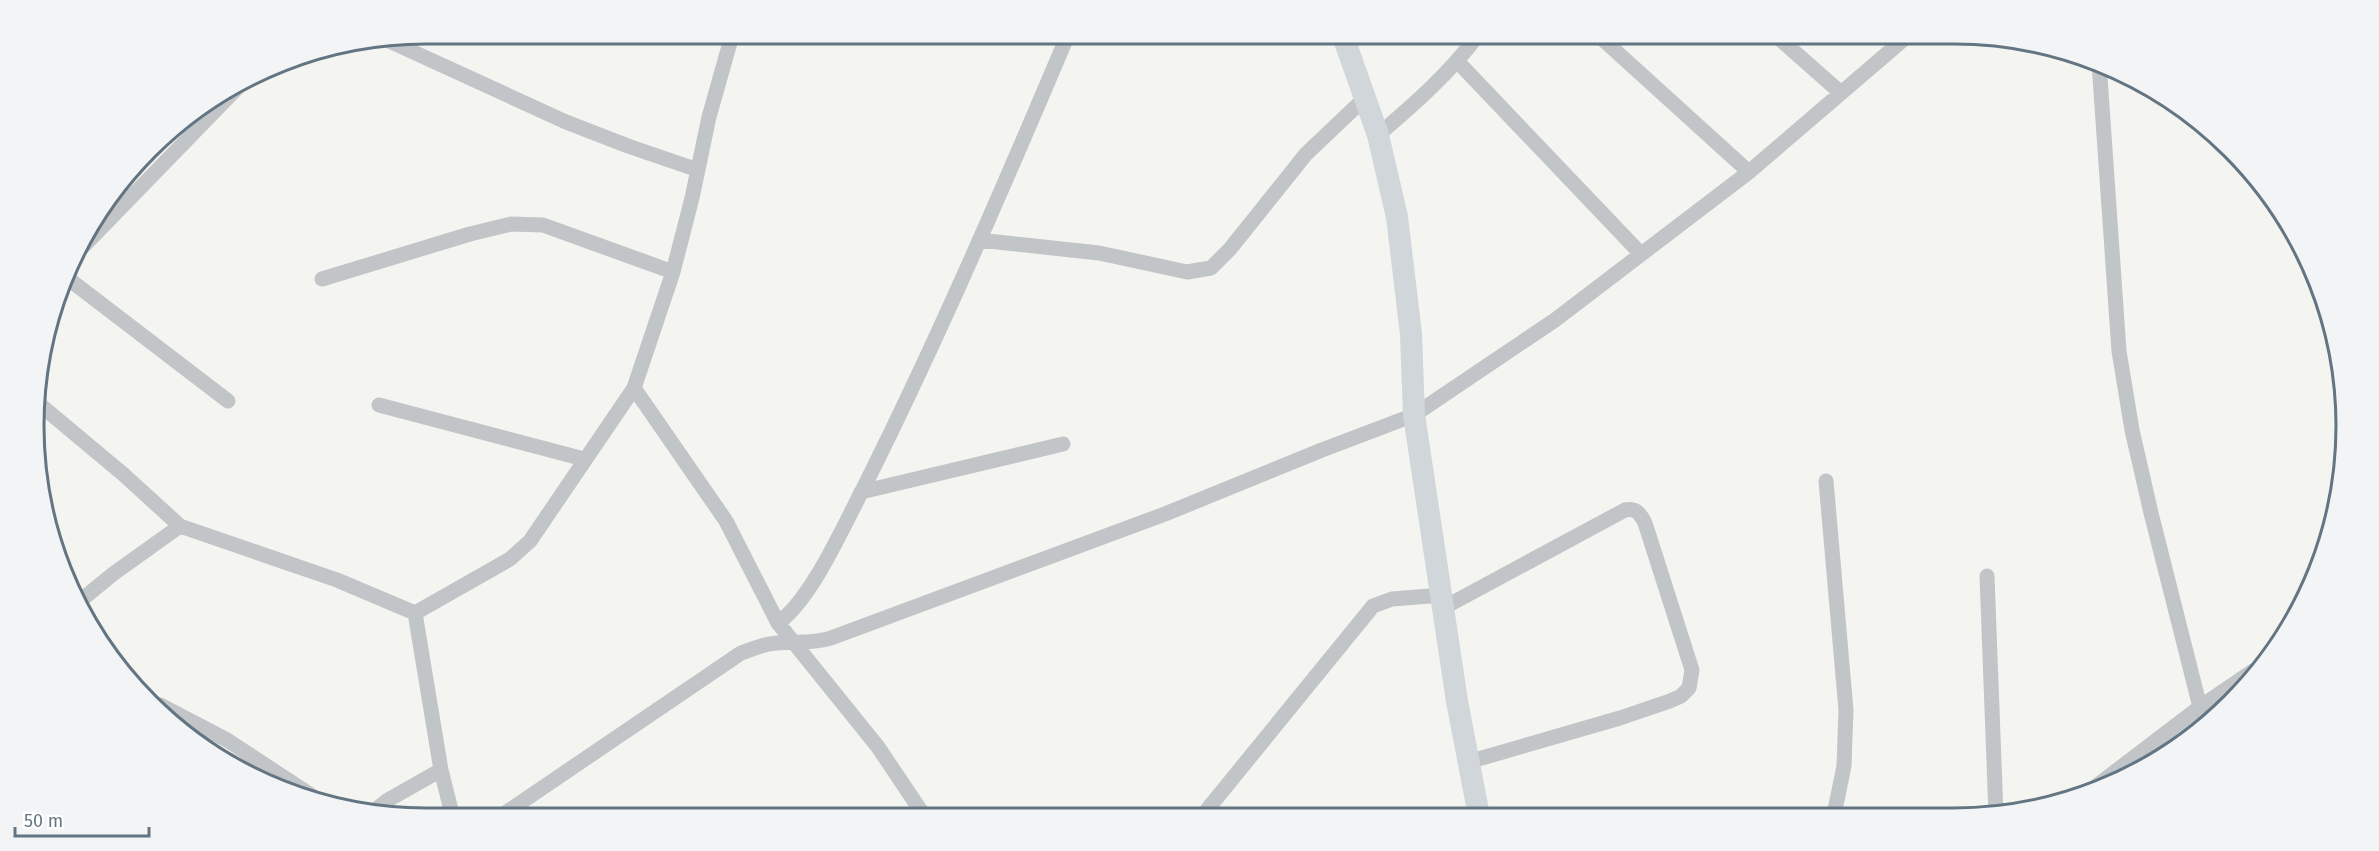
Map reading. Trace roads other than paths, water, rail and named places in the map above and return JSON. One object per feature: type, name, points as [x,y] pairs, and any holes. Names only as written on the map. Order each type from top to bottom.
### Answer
[{"type":"street","points":[[415,613],[510,559],[530,541],[634,388],[673,273],[709,117],[730,44]]},
{"type":"street","points":[[778,622],[788,616],[800,602],[837,540],[861,492],[979,240],[1064,44]]},
{"type":"street","points":[[1346,44],[1378,135],[1396,218],[1411,334],[1414,415],[1442,601],[1477,808]]},
{"type":"street","points":[[1378,135],[1458,62],[1471,44]]},
{"type":"street","points":[[1608,44],[1749,172]]},
{"type":"street","points":[[1785,44],[1841,93]]},
{"type":"street","points":[[513,808],[741,653],[769,644],[810,643],[831,638],[1165,514],[1414,415],[1555,320],[1749,172],[1898,44]]},
{"type":"street","points":[[397,45],[566,122],[698,170]]},
{"type":"street","points":[[1458,62],[1641,254]]},
{"type":"street","points":[[2100,73],[2119,351],[2132,430],[2148,503],[2200,707]]},
{"type":"street","points":[[979,240],[1099,253],[1187,272],[1211,268],[1230,249],[1306,154],[1365,98]]},
{"type":"street","points":[[95,235],[225,101]]},
{"type":"street","points":[[322,279],[470,234],[512,224],[543,225],[673,273]]},
{"type":"street","points":[[72,282],[228,400]]},
{"type":"street","points":[[634,388],[726,521],[778,622],[871,738],[920,808]]},
{"type":"street","points":[[379,405],[584,459]]},
{"type":"street","points":[[44,408],[123,474],[180,526],[337,580],[415,613]]},
{"type":"street","points":[[861,492],[1063,444]]},
{"type":"street","points":[[1826,481],[1846,710],[1844,766],[1835,808]]},
{"type":"street","points":[[1214,808],[1373,606],[1392,599],[1442,601],[1557,546],[1624,510],[1631,509],[1641,514],[1646,523],[1692,670],[1689,688],[1681,696],[1670,701],[1620,718],[1468,762]]},
{"type":"street","points":[[85,597],[180,526]]},
{"type":"street","points":[[1988,576],[1996,805]]},
{"type":"street","points":[[415,613],[441,770],[450,808]]},
{"type":"street","points":[[2117,770],[2236,682]]},
{"type":"street","points":[[172,711],[227,740],[293,783]]},
{"type":"street","points":[[382,805],[441,770]]}]
